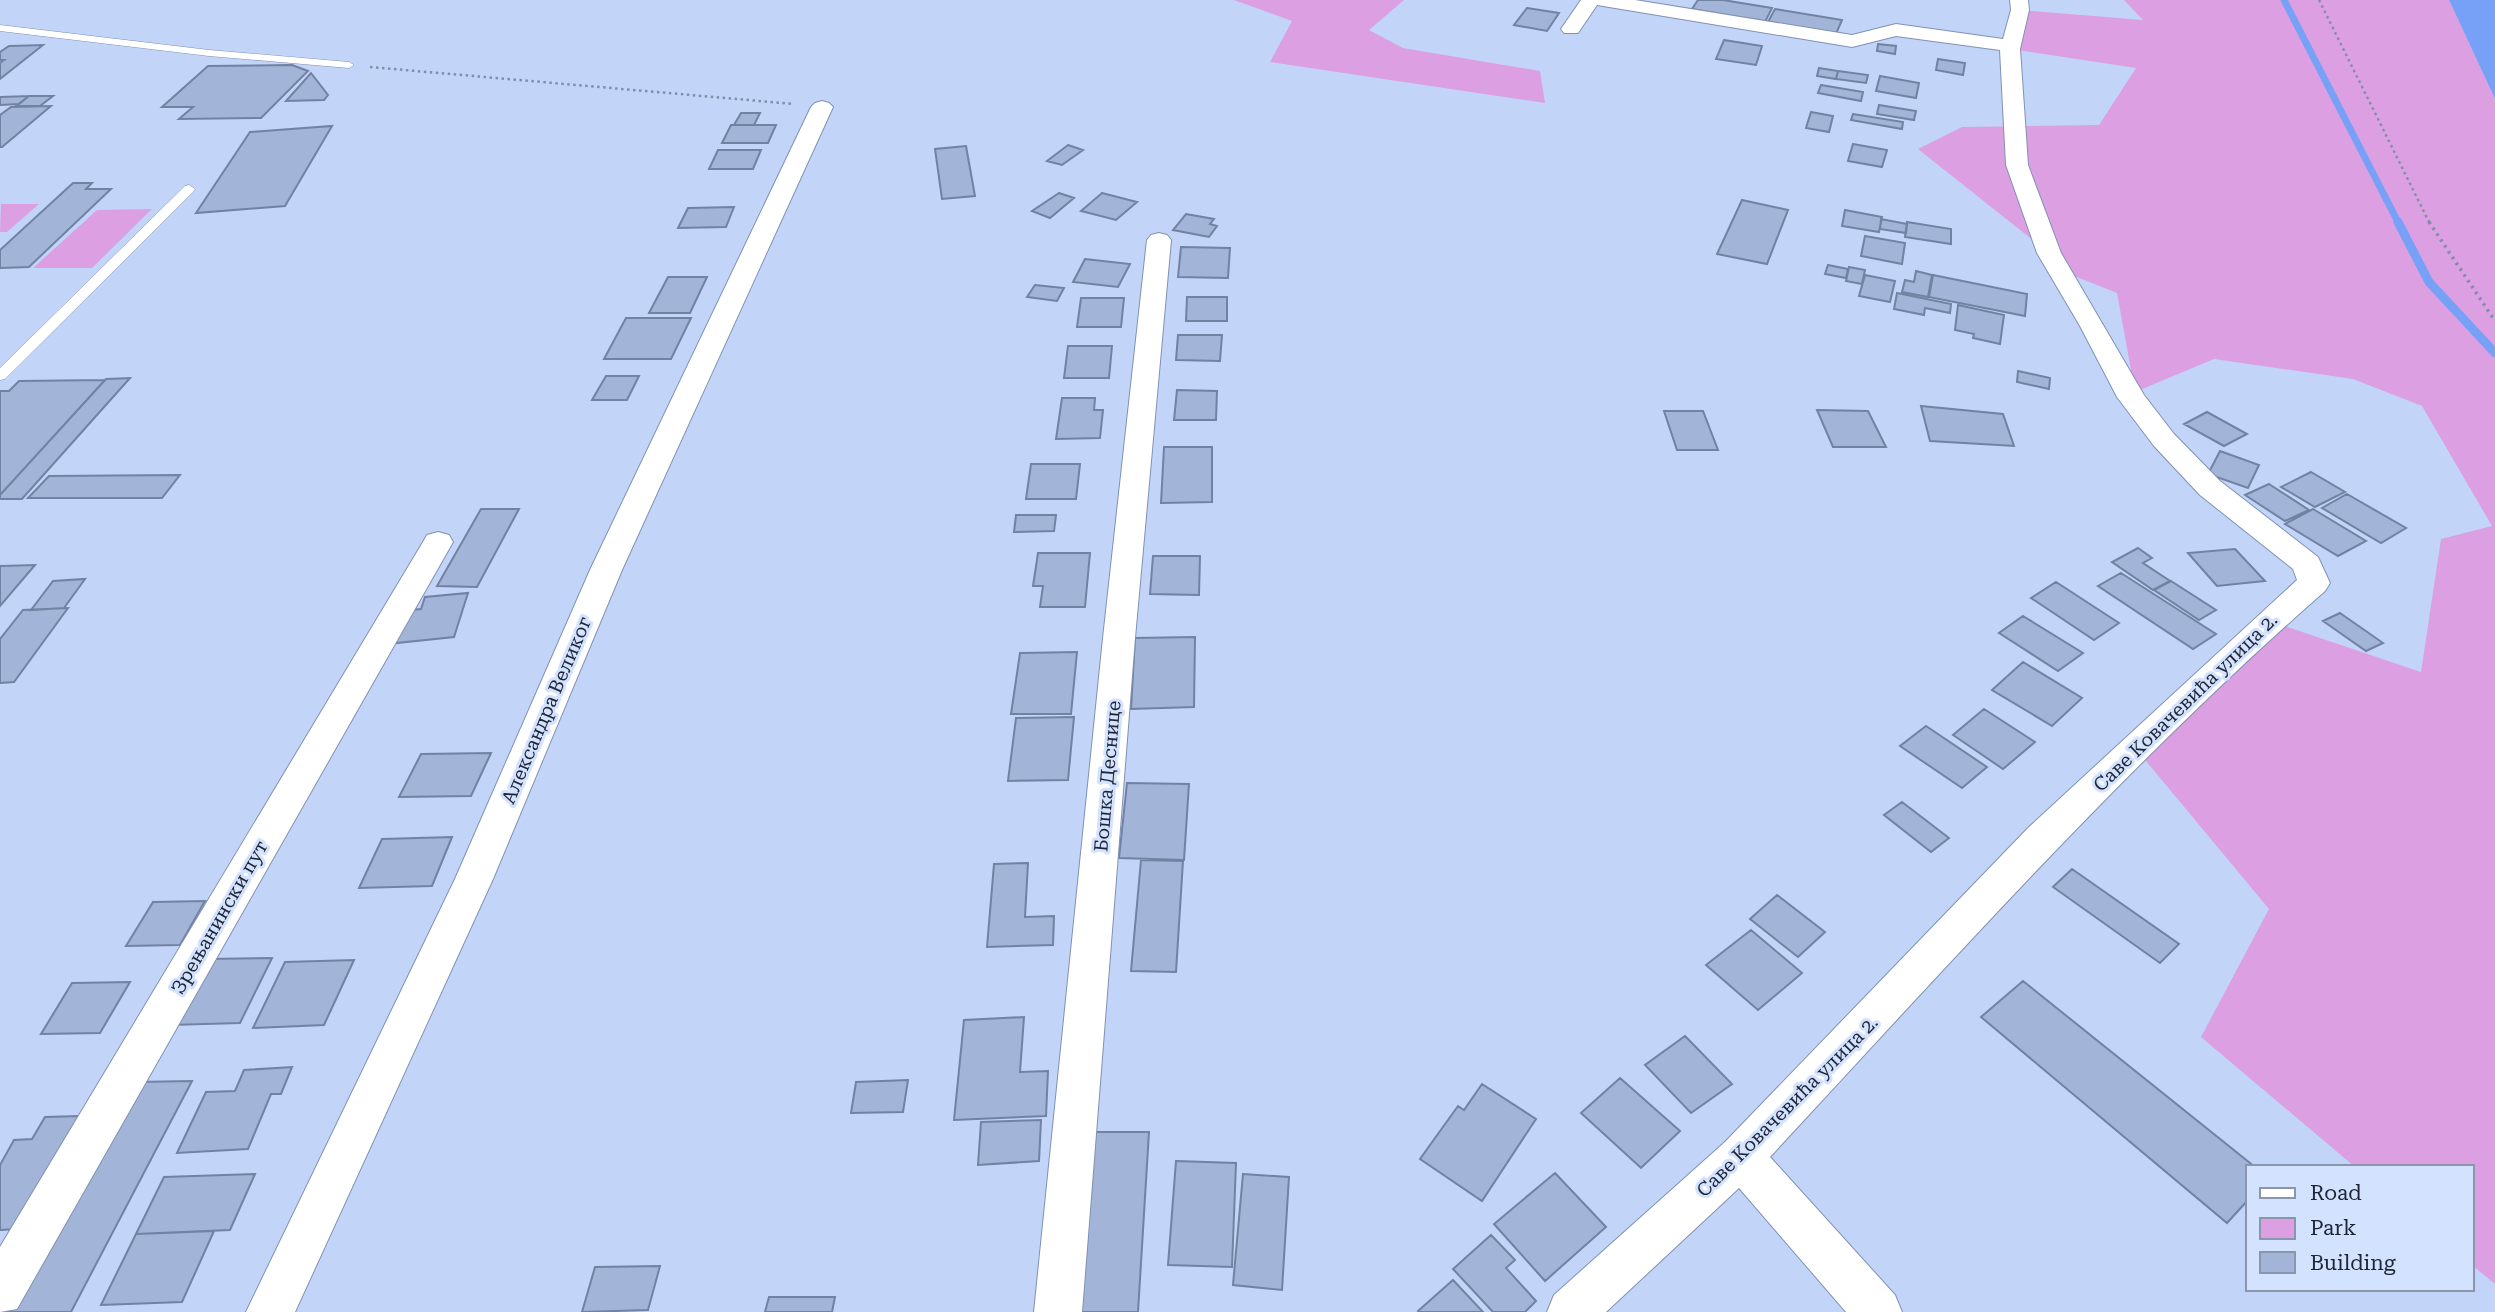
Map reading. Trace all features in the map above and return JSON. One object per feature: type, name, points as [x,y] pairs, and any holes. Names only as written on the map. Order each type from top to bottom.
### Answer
[{"type":"street","points":[[1571,29],[1590,1],[1597,0],[1852,41],[1865,40],[1879,30],[1896,30],[2011,46]]},
{"type":"street","name":"Саве Ковачевића улица 2.","points":[[1571,1312],[1741,1157],[2042,838],[2270,621],[2314,583],[2307,564],[2210,488],[2164,440],[2131,397],[2049,253],[2017,164],[2011,46],[2019,0]]},
{"type":"street","name":"Александра Великог","points":[[270,1312],[474,879],[606,570],[822,107]]},
{"type":"street","name":"Бошка Деснице","points":[[1058,1312],[1118,652],[1159,240]]},
{"type":"street","name":"Зрењанински пут","points":[[0,1292],[438,542]]},
{"type":"street","points":[[1741,1157],[1878,1312]]},
{"type":"lane","points":[[0,28],[209,53],[349,65]]},
{"type":"lane","points":[[0,376],[188,189]]},
{"type":"path","points":[[2319,0],[2429,222],[2495,321]]},
{"type":"path","points":[[349,65],[822,107]]},
{"type":"green space","points":[[1234,0],[1404,0],[1369,30],[1403,48],[1540,71],[1545,103],[1270,62],[1292,21]]},
{"type":"green space","points":[[2124,0],[2449,0],[2495,99],[2495,1284],[2474,1267],[2474,1165],[2353,1165],[2201,1037],[2269,909],[2136,749],[2270,621],[2421,672],[2441,539],[2492,526],[2422,406],[2353,379],[2214,359],[2135,392],[2117,293],[2059,270],[2049,253],[1918,149],[1962,127],[2099,125],[2136,68],[2010,49],[2020,10],[2143,20]]},
{"type":"green space","points":[[1,204],[39,204],[7,232],[0,232]]},
{"type":"green space","points":[[152,209],[92,268],[33,268],[97,210]]},
{"type":"water","points":[[2449,0],[2495,0],[2495,99]]},
{"type":"building","points":[[1698,0],[1723,0],[1772,8],[1765,22],[1692,9]]},
{"type":"building","points":[[1527,8],[1559,13],[1547,31],[1514,25]]},
{"type":"building","points":[[1775,9],[1842,20],[1836,34],[1768,22]]},
{"type":"building","points":[[1724,40],[1762,46],[1756,65],[1716,59]]},
{"type":"building","points":[[1878,44],[1896,46],[1895,54],[1877,51]]},
{"type":"building","points":[[43,45],[0,79],[0,63],[4,60],[0,60],[0,52],[9,46]]},
{"type":"building","points":[[1938,59],[1965,63],[1963,75],[1936,70]]},
{"type":"building","points":[[292,65],[308,71],[261,118],[179,119],[193,107],[162,107],[208,66]]},
{"type":"building","points":[[1819,68],[1838,71],[1836,79],[1817,76]]},
{"type":"building","points":[[1838,71],[1868,75],[1866,83],[1836,79]]},
{"type":"building","points":[[311,73],[328,95],[324,100],[286,101]]},
{"type":"building","points":[[1880,76],[1919,83],[1916,98],[1876,91]]},
{"type":"building","points":[[1821,85],[1863,92],[1861,101],[1818,93]]},
{"type":"building","points":[[29,96],[53,96],[40,106],[16,106]]},
{"type":"building","points":[[29,96],[19,104],[0,105],[0,97]]},
{"type":"building","points":[[1879,105],[1916,111],[1914,120],[1877,114]]},
{"type":"building","points":[[51,106],[0,147],[0,115],[11,107]]},
{"type":"building","points":[[1811,112],[1833,116],[1829,132],[1806,128]]},
{"type":"building","points":[[741,113],[760,113],[754,125],[734,125]]},
{"type":"building","points":[[1853,114],[1903,122],[1902,129],[1851,120]]},
{"type":"building","points":[[731,125],[776,125],[768,143],[722,143]]},
{"type":"building","points":[[332,126],[285,206],[196,213],[250,132]]},
{"type":"building","points":[[1853,144],[1887,150],[1882,167],[1848,161]]},
{"type":"building","points":[[1068,145],[1083,150],[1062,165],[1047,161]]},
{"type":"building","points":[[966,146],[975,196],[942,199],[935,149]]},
{"type":"building","points":[[718,150],[761,150],[753,169],[709,169]]},
{"type":"building","points":[[73,183],[92,183],[86,189],[111,189],[29,267],[0,268],[0,250]]},
{"type":"building","points":[[1059,193],[1074,198],[1050,218],[1032,211]]},
{"type":"building","points":[[1102,193],[1137,202],[1116,220],[1081,211]]},
{"type":"building","points":[[1742,200],[1788,210],[1767,264],[1717,254]]},
{"type":"building","points":[[734,207],[726,227],[678,228],[688,208]]},
{"type":"building","points":[[1845,210],[1882,217],[1879,232],[1842,226]]},
{"type":"building","points":[[1186,214],[1214,219],[1210,224],[1217,226],[1209,237],[1173,230]]},
{"type":"building","points":[[1881,219],[1907,224],[1906,233],[1880,229]]},
{"type":"building","points":[[1907,222],[1951,229],[1951,244],[1905,237]]},
{"type":"building","points":[[1865,236],[1905,243],[1902,264],[1861,256]]},
{"type":"building","points":[[1181,247],[1230,248],[1228,278],[1178,277]]},
{"type":"building","points":[[1085,259],[1130,264],[1118,287],[1073,282]]},
{"type":"building","points":[[1828,265],[1848,269],[1846,278],[1825,274]]},
{"type":"building","points":[[1849,267],[1865,270],[1862,284],[1846,281]]},
{"type":"building","points":[[1916,271],[1932,275],[1928,297],[1902,292],[1905,280],[1914,282]]},
{"type":"building","points":[[1865,275],[1895,281],[1890,302],[1859,296]]},
{"type":"building","points":[[1933,275],[2027,294],[2025,316],[1929,297]]},
{"type":"building","points":[[668,277],[707,277],[690,313],[649,313]]},
{"type":"building","points":[[1035,285],[1064,288],[1057,301],[1027,297]]},
{"type":"building","points":[[1897,293],[1951,304],[1950,313],[1925,308],[1924,315],[1894,309]]},
{"type":"building","points":[[1187,297],[1227,297],[1227,321],[1186,321]]},
{"type":"building","points":[[1081,298],[1124,298],[1121,327],[1077,327]]},
{"type":"building","points":[[1958,305],[2004,315],[2000,344],[1973,338],[1974,334],[1955,330]]},
{"type":"building","points":[[626,318],[691,318],[671,359],[604,359]]},
{"type":"building","points":[[1178,335],[1222,335],[1220,361],[1176,360]]},
{"type":"building","points":[[1068,346],[1112,346],[1109,378],[1064,378]]},
{"type":"building","points":[[2018,371],[2050,378],[2049,389],[2017,382]]},
{"type":"building","points":[[606,376],[639,376],[627,400],[592,400]]},
{"type":"building","points":[[130,378],[22,499],[0,499],[0,495],[106,379]]},
{"type":"building","points":[[105,380],[0,495],[0,391],[9,391],[19,381]]},
{"type":"building","points":[[1177,390],[1217,391],[1216,420],[1174,420]]},
{"type":"building","points":[[1062,398],[1095,398],[1094,410],[1103,410],[1100,438],[1056,439]]},
{"type":"building","points":[[1921,406],[2003,414],[2014,446],[1930,441]]},
{"type":"building","points":[[1817,410],[1868,411],[1886,447],[1833,447]]},
{"type":"building","points":[[1664,411],[1703,411],[1718,450],[1677,450]]},
{"type":"building","points":[[2207,412],[2247,434],[2224,446],[2184,424]]},
{"type":"building","points":[[1164,447],[1212,447],[1212,502],[1161,503]]},
{"type":"building","points":[[2220,451],[2259,465],[2248,488],[2208,474]]},
{"type":"building","points":[[1031,464],[1080,464],[1076,499],[1026,499]]},
{"type":"building","points":[[2311,472],[2345,492],[2315,507],[2281,487]]},
{"type":"building","points":[[180,475],[162,498],[28,498],[49,476]]},
{"type":"building","points":[[2269,484],[2309,510],[2285,521],[2245,495]]},
{"type":"building","points":[[2347,494],[2406,528],[2381,543],[2322,508]]},
{"type":"building","points":[[481,509],[519,509],[477,587],[437,586]]},
{"type":"building","points":[[2313,509],[2366,541],[2338,556],[2285,524]]},
{"type":"building","points":[[1016,515],[1056,515],[1054,531],[1014,532]]},
{"type":"building","points":[[2138,548],[2152,558],[2143,563],[2170,581],[2153,590],[2112,562]]},
{"type":"building","points":[[2235,549],[2265,581],[2217,586],[2188,553]]},
{"type":"building","points":[[1038,553],[1090,553],[1085,607],[1040,607],[1043,586],[1033,586]]},
{"type":"building","points":[[1153,556],[1200,556],[1199,595],[1150,594]]},
{"type":"building","points":[[35,565],[0,606],[0,566]]},
{"type":"building","points":[[2121,573],[2216,634],[2193,649],[2098,586]]},
{"type":"building","points":[[85,579],[64,608],[31,610],[53,581]]},
{"type":"building","points":[[2171,581],[2216,610],[2199,620],[2154,590]]},
{"type":"building","points":[[2056,582],[2119,623],[2094,640],[2031,598]]},
{"type":"building","points":[[468,593],[454,637],[387,644],[399,611],[421,609],[425,597]]},
{"type":"building","points":[[68,608],[14,682],[0,683],[0,639],[23,610]]},
{"type":"building","points":[[2340,613],[2383,643],[2366,651],[2323,621]]},
{"type":"building","points":[[2023,616],[2083,653],[2058,671],[1999,633]]},
{"type":"building","points":[[1195,637],[1194,707],[1131,709],[1135,638]]},
{"type":"building","points":[[1077,652],[1071,714],[1011,714],[1020,653]]},
{"type":"building","points":[[2023,662],[2082,698],[2052,726],[1992,690]]},
{"type":"building","points":[[1984,709],[2035,742],[2003,769],[1953,735]]},
{"type":"building","points":[[1074,717],[1068,780],[1008,781],[1016,718]]},
{"type":"building","points":[[1926,726],[1987,767],[1962,788],[1900,746]]},
{"type":"building","points":[[491,753],[471,796],[399,797],[421,754]]},
{"type":"building","points":[[1127,783],[1189,784],[1184,860],[1119,858]]},
{"type":"building","points":[[1902,802],[1949,838],[1931,852],[1884,815]]},
{"type":"building","points":[[452,837],[432,886],[359,888],[382,839]]},
{"type":"building","points":[[1141,860],[1183,861],[1176,972],[1131,971]]},
{"type":"building","points":[[1028,863],[1025,917],[1054,916],[1053,945],[987,947],[994,864]]},
{"type":"building","points":[[2072,869],[2179,944],[2160,963],[2053,887]]},
{"type":"building","points":[[1777,895],[1825,932],[1798,957],[1750,919]]},
{"type":"building","points":[[205,901],[180,945],[126,946],[153,902]]},
{"type":"building","points":[[1751,930],[1802,973],[1758,1010],[1706,965]]},
{"type":"building","points":[[272,958],[240,1023],[170,1025],[206,959]]},
{"type":"building","points":[[354,960],[324,1025],[253,1028],[285,962]]},
{"type":"building","points":[[2023,981],[2253,1165],[2246,1165],[2246,1202],[2227,1223],[1981,1017]]},
{"type":"building","points":[[130,982],[100,1033],[41,1034],[72,983]]},
{"type":"building","points":[[1024,1017],[1020,1072],[1048,1071],[1046,1116],[954,1120],[964,1020]]},
{"type":"building","points":[[1685,1036],[1732,1084],[1691,1113],[1645,1065]]},
{"type":"building","points":[[292,1067],[281,1094],[271,1094],[248,1149],[177,1153],[206,1092],[235,1091],[244,1070]]},
{"type":"building","points":[[1620,1078],[1680,1131],[1641,1168],[1581,1113]]},
{"type":"building","points":[[908,1080],[903,1112],[851,1113],[856,1082]]},
{"type":"building","points":[[192,1081],[71,1312],[6,1312],[134,1082]]},
{"type":"building","points":[[1482,1084],[1536,1119],[1482,1201],[1420,1159],[1458,1106],[1464,1110]]},
{"type":"building","points":[[79,1116],[18,1229],[0,1230],[0,1165],[14,1140],[32,1139],[45,1117]]},
{"type":"building","points":[[1041,1120],[1039,1161],[978,1165],[981,1122]]},
{"type":"building","points":[[1089,1132],[1149,1132],[1138,1312],[1074,1312]]},
{"type":"building","points":[[1176,1161],[1236,1163],[1232,1267],[1168,1265]]},
{"type":"building","points":[[1555,1173],[1606,1227],[1545,1281],[1494,1224]]},
{"type":"building","points":[[255,1174],[230,1230],[136,1234],[164,1177]]},
{"type":"building","points":[[1243,1174],[1289,1177],[1282,1290],[1233,1285]]},
{"type":"building","points":[[214,1231],[182,1302],[101,1305],[136,1234]]},
{"type":"building","points":[[1491,1235],[1515,1260],[1506,1268],[1536,1301],[1525,1312],[1493,1312],[1453,1269]]},
{"type":"building","points":[[660,1266],[648,1310],[582,1312],[595,1267]]},
{"type":"building","points":[[1453,1280],[1483,1312],[1418,1311]]},
{"type":"building","points":[[769,1297],[835,1297],[832,1312],[765,1312]]},
{"type":"waterway","points":[[2284,0],[2399,224]]},
{"type":"waterway","points":[[2398,222],[2429,282],[2495,353]]}]
